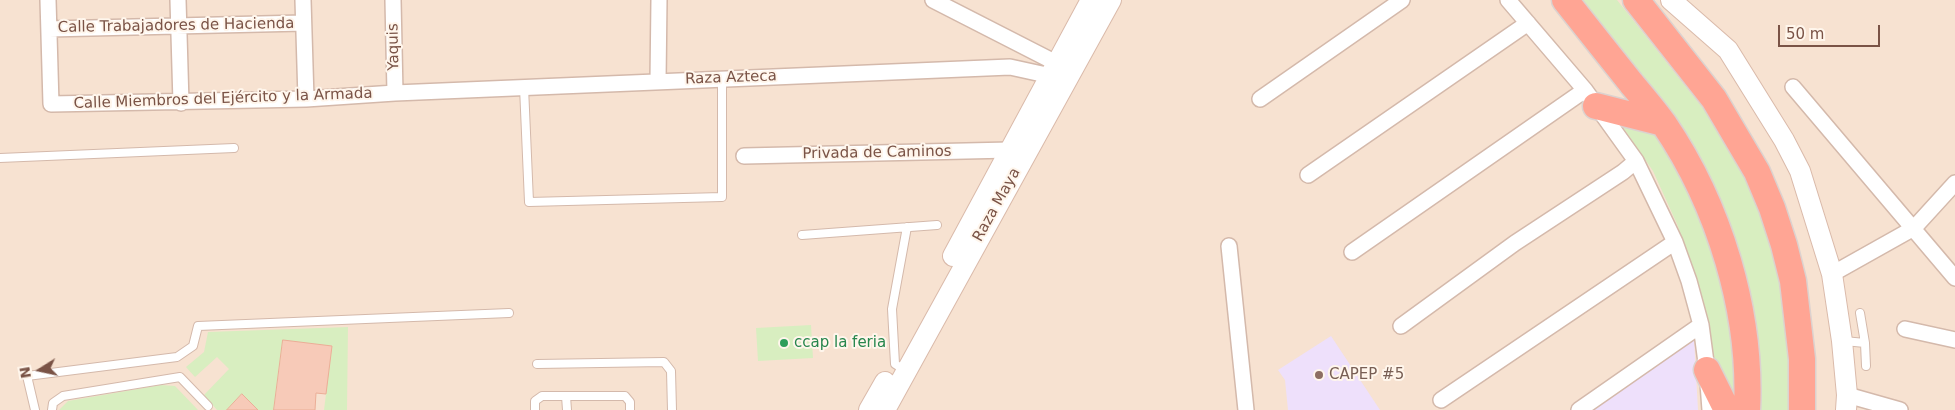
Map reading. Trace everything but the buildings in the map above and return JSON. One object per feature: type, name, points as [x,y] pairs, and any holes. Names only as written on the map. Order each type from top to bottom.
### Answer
[{"type":"highway","points":[[1565,0],[1663,123],[1686,160],[1719,230],[1730,264],[1745,346],[1747,410]]},
{"type":"highway","points":[[1636,0],[1714,100],[1757,172],[1772,208],[1793,281],[1802,359],[1802,410]]},
{"type":"highway","points":[[1591,98],[1663,123]]},
{"type":"highway","points":[[1708,370],[1727,410]]},
{"type":"street","points":[[48,0],[49,29]]},
{"type":"street","points":[[178,0],[181,103]]},
{"type":"street","points":[[303,0],[306,99]]},
{"type":"street","name":"Yaquis","points":[[393,0],[395,93]]},
{"type":"street","points":[[658,81],[659,0]]},
{"type":"street","points":[[933,0],[1061,73]]},
{"type":"street","name":"Raza Maya","points":[[869,410],[901,367],[1061,73],[1091,0]]},
{"type":"street","name":"Raza Maya","points":[[885,410],[901,367],[1010,150],[1110,0]]},
{"type":"street","points":[[1260,99],[1402,0]]},
{"type":"street","points":[[1508,0],[1591,98],[1636,161],[1676,242],[1701,325],[1708,370],[1710,410]]},
{"type":"street","points":[[1671,0],[1728,50],[1784,140],[1800,171],[1832,274],[1842,341],[1846,402],[1900,410]]},
{"type":"street","name":"Calle Trabajadores de Hacienda","points":[[49,29],[304,23]]},
{"type":"street","points":[[1308,175],[1528,23]]},
{"type":"street","name":"Calle Miembros del Ejército y la Armada","points":[[49,29],[51,104],[181,103],[306,99],[395,93]]},
{"type":"street","name":"Raza Azteca","points":[[395,93],[1010,66],[1061,73]]},
{"type":"street","points":[[1793,87],[1955,278]]},
{"type":"street","points":[[1352,252],[1591,98]]},
{"type":"street","name":"Privada de Caminos","points":[[744,156],[1010,150]]},
{"type":"street","points":[[1401,326],[1515,243],[1623,172],[1636,161]]},
{"type":"street","points":[[1832,274],[1914,228],[1955,183]]},
{"type":"street","points":[[1442,400],[1676,242]]},
{"type":"street","points":[[1228,246],[1246,410]]},
{"type":"street","points":[[1579,410],[1701,325]]},
{"type":"street","points":[[1905,329],[1955,340]]},
{"type":"lane","points":[[524,87],[529,202],[722,197],[722,78]]},
{"type":"lane","points":[[0,158],[234,148]]},
{"type":"lane","points":[[802,235],[938,225]]},
{"type":"lane","points":[[901,367],[892,309],[907,227]]},
{"type":"lane","points":[[1860,312],[1865,343],[1866,366]]},
{"type":"lane","points":[[35,410],[27,376],[177,357],[193,346],[198,326],[509,313]]},
{"type":"lane","points":[[1842,341],[1865,343]]},
{"type":"lane","points":[[537,364],[664,362],[671,371],[672,410]]},
{"type":"lane","points":[[52,410],[53,403],[62,396],[180,377],[208,406]]},
{"type":"lane","points":[[535,410],[535,401],[542,396],[625,396],[630,402],[630,410]]},
{"type":"lane","points":[[566,396],[567,410]]},
{"type":"shaded area","points":[[0,0],[1955,0],[1955,410],[0,410]]},
{"type":"shaded area","name":"CAPEP #5","points":[[1331,336],[1380,410],[1288,410],[1285,380],[1278,370]]},
{"type":"shaded area","points":[[1694,338],[1698,410],[1590,410]]},
{"type":"green space","points":[[1579,0],[1617,0],[1717,126],[1739,164],[1756,201],[1776,255],[1787,321],[1793,410],[1761,410],[1755,330],[1743,264],[1728,220]]},
{"type":"green space","points":[[1616,117],[1660,132],[1692,188],[1732,313],[1741,410],[1715,369],[1697,282],[1677,224],[1653,171]]},
{"type":"green space","name":"ccap la feria","points":[[811,325],[813,358],[758,361],[756,328]]},
{"type":"green space","points":[[348,327],[347,410],[324,410],[332,346],[283,340],[274,410],[258,410],[242,394],[227,410],[217,410],[204,395],[229,369],[217,357],[195,377],[186,367],[204,352],[208,332]]},
{"type":"green space","points":[[161,385],[175,386],[198,410],[59,410],[68,401]]},
{"type":"place","name":"ccap la feria","points":[[784,343]]},
{"type":"place","name":"CAPEP #5","points":[[1319,375]]}]
